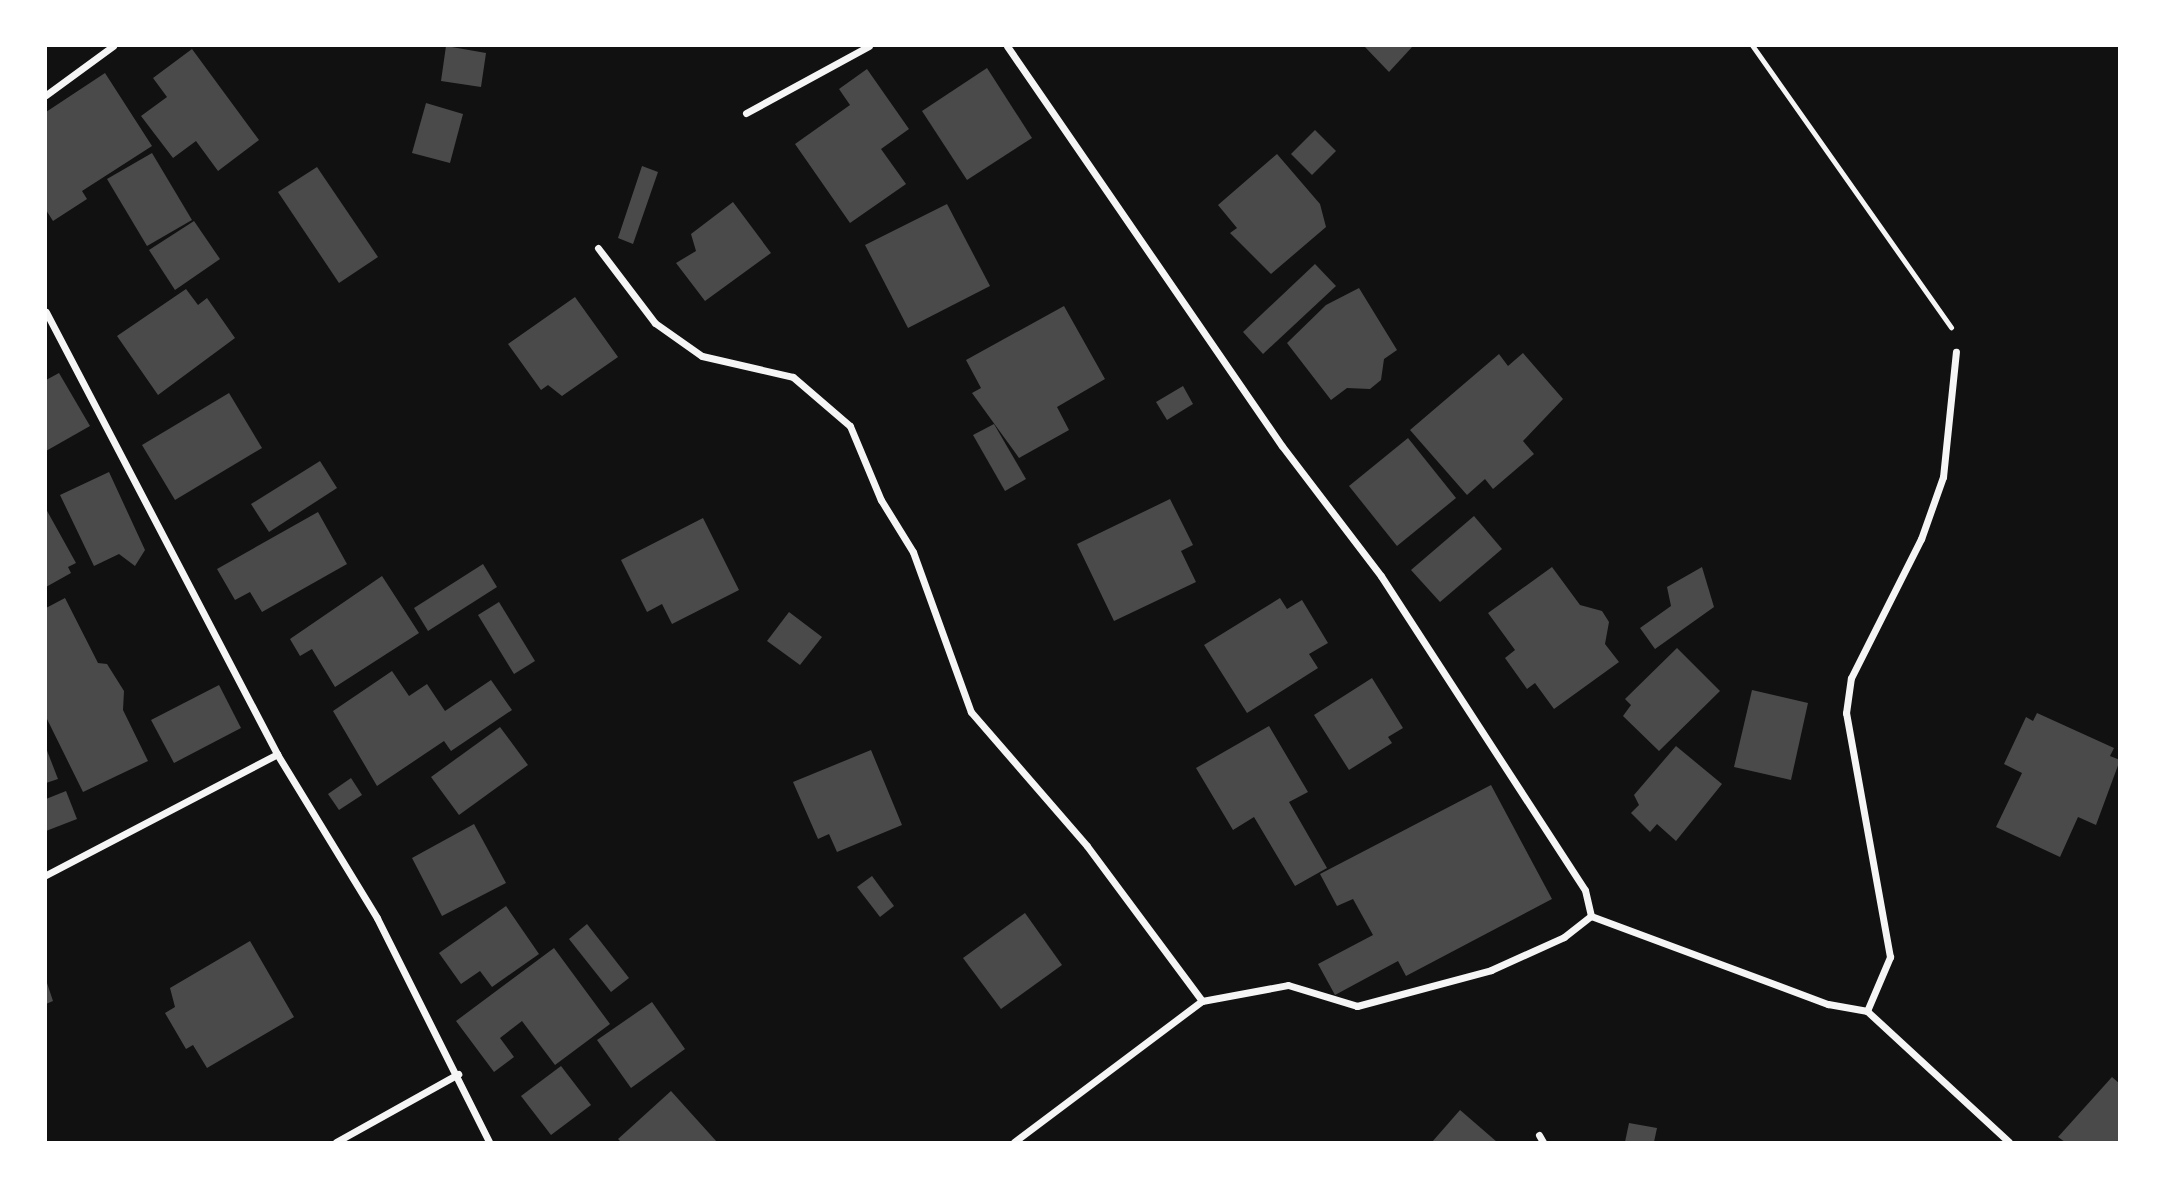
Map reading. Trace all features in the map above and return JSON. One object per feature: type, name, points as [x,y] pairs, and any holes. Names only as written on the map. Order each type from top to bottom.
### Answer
[{"type":"street","points":[[46,95],[113,46]]},
{"type":"street","points":[[746,113],[869,46]]},
{"type":"street","points":[[1007,46],[1282,446],[1381,576],[1585,890],[1591,916]]},
{"type":"street","points":[[598,248],[655,323],[702,356],[793,377],[850,426],[881,500],[913,552],[971,712],[1087,846],[1202,1001]]},
{"type":"street","points":[[46,313],[277,754],[377,918],[458,1074],[489,1143]]},
{"type":"street","points":[[1867,1011],[1890,957],[1846,713],[1851,678],[1921,539],[1943,477],[1956,352]]},
{"type":"street","points":[[46,875],[277,754]]},
{"type":"street","points":[[1014,1143],[1202,1001],[1289,985],[1357,1006],[1491,970],[1564,937],[1591,916]]},
{"type":"street","points":[[1591,916],[1828,1004],[1867,1011],[2009,1143]]},
{"type":"street","points":[[336,1143],[458,1074]]},
{"type":"path","points":[[1753,46],[1881,237],[1948,316],[1956,352]]},
{"type":"building","points":[[446,46],[486,53],[481,87],[441,81]]},
{"type":"building","points":[[1364,46],[1413,46],[1389,72]]},
{"type":"building","points":[[192,49],[259,140],[218,171],[196,141],[173,158],[141,116],[167,97],[153,78]]},
{"type":"building","points":[[987,68],[1032,138],[967,180],[922,111]]},
{"type":"building","points":[[867,69],[909,129],[881,149],[906,184],[850,223],[795,144],[850,105],[839,89]]},
{"type":"building","points":[[105,73],[152,146],[82,191],[87,199],[53,221],[46,210],[46,112]]},
{"type":"building","points":[[426,103],[463,114],[450,163],[412,153]]},
{"type":"building","points":[[1315,130],[1336,151],[1312,175],[1291,154]]},
{"type":"building","points":[[152,153],[192,220],[147,246],[107,179]]},
{"type":"building","points":[[1277,154],[1320,204],[1326,227],[1271,274],[1230,233],[1237,228],[1218,205]]},
{"type":"building","points":[[642,166],[658,172],[633,244],[618,238]]},
{"type":"building","points":[[317,167],[378,257],[339,283],[278,192]]},
{"type":"building","points":[[733,202],[771,253],[705,301],[676,263],[696,251],[691,234]]},
{"type":"building","points":[[947,204],[990,286],[908,328],[865,245]]},
{"type":"building","points":[[194,221],[220,259],[175,290],[149,250]]},
{"type":"building","points":[[1315,264],[1336,286],[1263,354],[1243,332]]},
{"type":"building","points":[[1359,288],[1397,350],[1384,359],[1381,380],[1370,389],[1347,388],[1331,400],[1287,343],[1326,305]]},
{"type":"building","points":[[186,289],[198,305],[207,298],[235,338],[158,395],[117,336]]},
{"type":"building","points":[[575,297],[618,357],[562,396],[548,385],[541,390],[508,344]]},
{"type":"building","points":[[1064,306],[1105,379],[1057,407],[1069,430],[1019,458],[972,393],[981,388],[966,360]]},
{"type":"building","points":[[1523,353],[1563,399],[1523,441],[1534,454],[1493,489],[1485,479],[1467,495],[1410,430],[1499,354],[1508,366]]},
{"type":"building","points":[[59,373],[90,426],[46,451],[46,380]]},
{"type":"building","points":[[1183,386],[1193,404],[1167,420],[1156,402]]},
{"type":"building","points":[[229,393],[262,448],[175,500],[142,445]]},
{"type":"building","points":[[994,424],[1026,479],[1005,491],[973,435]]},
{"type":"building","points":[[1408,438],[1456,498],[1397,546],[1349,486]]},
{"type":"building","points":[[320,461],[337,488],[269,532],[251,504]]},
{"type":"building","points":[[109,472],[145,550],[135,566],[119,554],[94,566],[60,495]]},
{"type":"building","points":[[1170,499],[1193,545],[1181,551],[1196,582],[1114,621],[1077,544]]},
{"type":"building","points":[[46,509],[76,563],[68,567],[71,573],[46,587]]},
{"type":"building","points":[[318,512],[347,564],[262,612],[250,592],[235,600],[217,569]]},
{"type":"building","points":[[1474,516],[1502,549],[1440,602],[1411,570]]},
{"type":"building","points":[[703,518],[739,590],[672,624],[662,604],[647,612],[621,560]]},
{"type":"building","points":[[483,564],[497,587],[428,631],[414,608]]},
{"type":"building","points":[[1552,567],[1580,605],[1602,611],[1609,622],[1605,644],[1619,662],[1554,709],[1535,683],[1527,689],[1505,658],[1515,650],[1488,613]]},
{"type":"building","points":[[1702,567],[1714,607],[1655,649],[1640,628],[1671,606],[1667,587]]},
{"type":"building","points":[[382,576],[419,633],[335,687],[312,649],[300,656],[290,639]]},
{"type":"building","points":[[65,598],[98,663],[107,664],[124,691],[123,710],[148,761],[83,792],[46,717],[46,608]]},
{"type":"building","points":[[1280,598],[1287,609],[1302,600],[1328,643],[1309,654],[1318,668],[1247,713],[1204,645]]},
{"type":"building","points":[[499,602],[535,661],[514,674],[478,615]]},
{"type":"building","points":[[789,612],[822,637],[800,665],[767,641]]},
{"type":"building","points":[[1677,648],[1720,691],[1659,751],[1623,716],[1631,705],[1625,699]]},
{"type":"building","points":[[392,671],[409,696],[427,684],[445,711],[491,680],[512,710],[451,751],[444,741],[377,786],[333,711]]},
{"type":"building","points":[[1372,678],[1403,728],[1388,737],[1392,743],[1349,770],[1314,715]]},
{"type":"building","points":[[219,685],[241,728],[174,763],[151,720]]},
{"type":"building","points":[[1752,690],[1808,703],[1791,780],[1734,767]]},
{"type":"building","points":[[2037,713],[2114,748],[2110,756],[2120,760],[2096,825],[2078,817],[2060,857],[1996,827],[2022,773],[2004,764],[2026,717],[2033,721]]},
{"type":"building","points":[[1269,726],[1308,792],[1289,802],[1327,868],[1295,886],[1254,817],[1233,830],[1196,768]]},
{"type":"building","points":[[500,727],[528,765],[459,815],[431,777]]},
{"type":"building","points":[[1676,746],[1722,784],[1676,841],[1657,824],[1650,832],[1631,813],[1639,805],[1634,795]]},
{"type":"building","points":[[46,748],[58,779],[46,783]]},
{"type":"building","points":[[871,750],[902,825],[837,852],[829,834],[818,839],[793,782]]},
{"type":"building","points":[[351,778],[362,795],[339,810],[328,794]]},
{"type":"building","points":[[1491,785],[1552,899],[1406,976],[1398,961],[1335,995],[1318,964],[1373,935],[1353,899],[1337,906],[1320,874]]},
{"type":"building","points":[[66,791],[77,819],[46,831],[46,799]]},
{"type":"building","points":[[474,824],[506,883],[442,916],[412,858]]},
{"type":"building","points":[[872,876],[894,906],[880,917],[857,887]]},
{"type":"building","points":[[506,906],[539,954],[492,987],[480,971],[461,984],[439,953]]},
{"type":"building","points":[[1025,913],[1062,965],[1001,1009],[963,958]]},
{"type":"building","points":[[587,924],[629,978],[611,992],[569,939]]},
{"type":"building","points":[[250,941],[294,1017],[207,1068],[193,1045],[186,1049],[165,1013],[175,1007],[170,988]]},
{"type":"building","points":[[554,948],[610,1024],[555,1065],[522,1021],[500,1038],[514,1057],[494,1072],[456,1021]]},
{"type":"building","points":[[46,980],[53,1001],[46,1004]]},
{"type":"building","points":[[652,1002],[685,1049],[631,1088],[597,1040]]},
{"type":"building","points":[[561,1066],[591,1105],[551,1135],[521,1096]]},
{"type":"building","points":[[2112,1077],[2120,1084],[2120,1142],[2065,1142],[2058,1137]]},
{"type":"building","points":[[671,1091],[717,1142],[621,1142],[618,1139]]},
{"type":"building","points":[[1460,1110],[1497,1142],[1432,1142]]},
{"type":"building","points":[[1629,1123],[1657,1128],[1654,1142],[1625,1142]]}]
